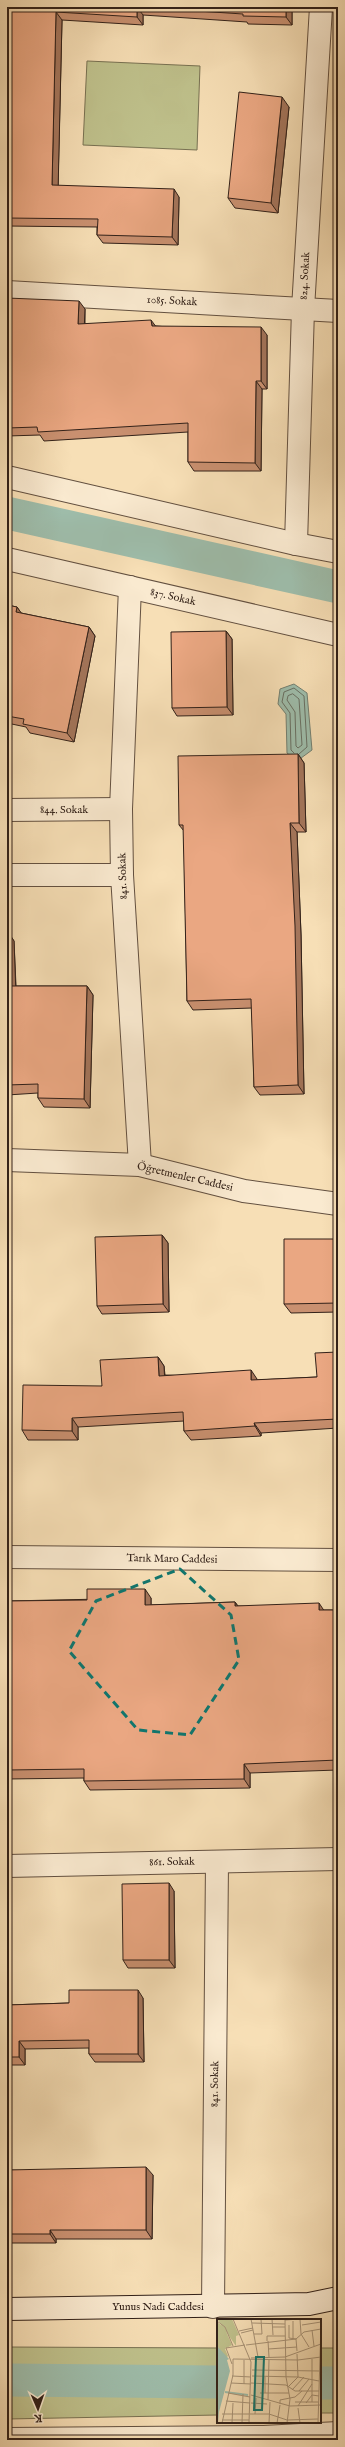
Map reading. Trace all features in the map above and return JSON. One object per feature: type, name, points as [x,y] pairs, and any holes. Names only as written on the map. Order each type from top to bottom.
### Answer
[{"type":"street","name":"824. Sokak","points":[[296,544],[303,309],[321,7]]},
{"type":"street","name":"1085. Sokak","points":[[7,292],[338,311]]},
{"type":"street","points":[[7,477],[296,544],[338,552]]},
{"type":"street","name":"837. Sokak","points":[[7,559],[338,635]]},
{"type":"street","name":"841. Sokak","points":[[130,587],[121,809],[122,876],[140,1165]]},
{"type":"street","name":"844. Sokak","points":[[7,810],[121,809]]},
{"type":"street","points":[[7,875],[122,876]]},
{"type":"street","name":"Öğretmenler Caddesi","points":[[7,1160],[140,1165],[244,1191],[338,1204]]},
{"type":"street","name":"Tarık Maro Caddesi","points":[[7,1557],[338,1560]]},
{"type":"street","name":"861. Sokak","points":[[7,1866],[338,1859]]},
{"type":"street","name":"841. Sokak","points":[[213,2307],[217,1862]]},
{"type":"street","name":"Yunus Nadi Caddesi","points":[[7,2309],[213,2307],[309,2304],[338,2298]]},
{"type":"street","name":"Yunus Nadi Caddesi","points":[[309,2304],[338,2310]]},
{"type":"street","points":[[7,2439],[264,2439],[338,2434]]},
{"type":"highlighted area","points":[[180,1569],[231,1615],[239,1660],[190,1735],[138,1730],[69,1651],[96,1601]]},
{"type":"green space","points":[[87,61],[200,66],[197,150],[83,145]]},
{"type":"green space","points":[[7,2347],[217,2348],[217,2415],[7,2419]]},
{"type":"green space","points":[[321,2348],[338,2348],[338,2413],[321,2413]]},
{"type":"water","points":[[294,684],[307,693],[312,750],[297,761],[287,753],[286,714],[278,704],[280,689]]},
{"type":"building","points":[[7,7],[137,7],[137,17],[56,12],[52,185],[174,189],[172,237],[97,235],[98,219],[7,218]]},
{"type":"building","points":[[137,7],[286,7],[286,17],[243,16],[243,14]]},
{"type":"building","points":[[239,92],[282,97],[271,203],[228,198]]},
{"type":"building","points":[[7,298],[79,301],[78,324],[151,320],[152,326],[261,327],[261,381],[256,381],[255,463],[188,462],[188,423],[38,432],[37,427],[7,428]]},
{"type":"building","points":[[7,605],[17,607],[16,612],[89,627],[67,733],[23,724],[24,719],[7,716]]},
{"type":"building","points":[[226,631],[227,707],[172,708],[171,632]]},
{"type":"building","points":[[298,754],[299,823],[290,823],[295,926],[298,1085],[254,1087],[251,999],[187,1001],[183,825],[179,825],[178,756]]},
{"type":"building","points":[[7,932],[10,986],[87,986],[84,1099],[38,1098],[38,1084],[7,1085]]},
{"type":"building","points":[[336,1095],[338,1095],[338,1153],[336,1153]]},
{"type":"building","points":[[162,1235],[163,1304],[97,1306],[95,1237]]},
{"type":"building","points":[[284,1239],[338,1239],[338,1303],[284,1304]]},
{"type":"building","points":[[338,1352],[338,1419],[254,1423],[255,1426],[184,1431],[183,1412],[72,1418],[72,1431],[22,1430],[23,1385],[102,1386],[100,1360],[158,1357],[159,1376],[251,1370],[251,1380],[317,1377],[315,1353]]},
{"type":"building","points":[[87,1589],[145,1589],[145,1605],[235,1602],[235,1606],[319,1603],[319,1610],[338,1610],[338,1760],[244,1764],[244,1779],[84,1781],[84,1769],[7,1770],[7,1601],[87,1600]]},
{"type":"building","points":[[169,1883],[169,1960],[123,1960],[122,1884]]},
{"type":"building","points":[[69,1990],[138,1990],[138,2054],[89,2054],[89,2040],[19,2041],[19,2057],[7,2057],[7,2005],[69,2003]]},
{"type":"building","points":[[146,2167],[146,2230],[50,2230],[50,2234],[7,2234],[7,2170]]},
{"type":"waterway","points":[[7,513],[338,587]]},
{"type":"waterway","points":[[7,2380],[217,2382]]},
{"type":"waterway","points":[[321,2383],[338,2383]]}]
